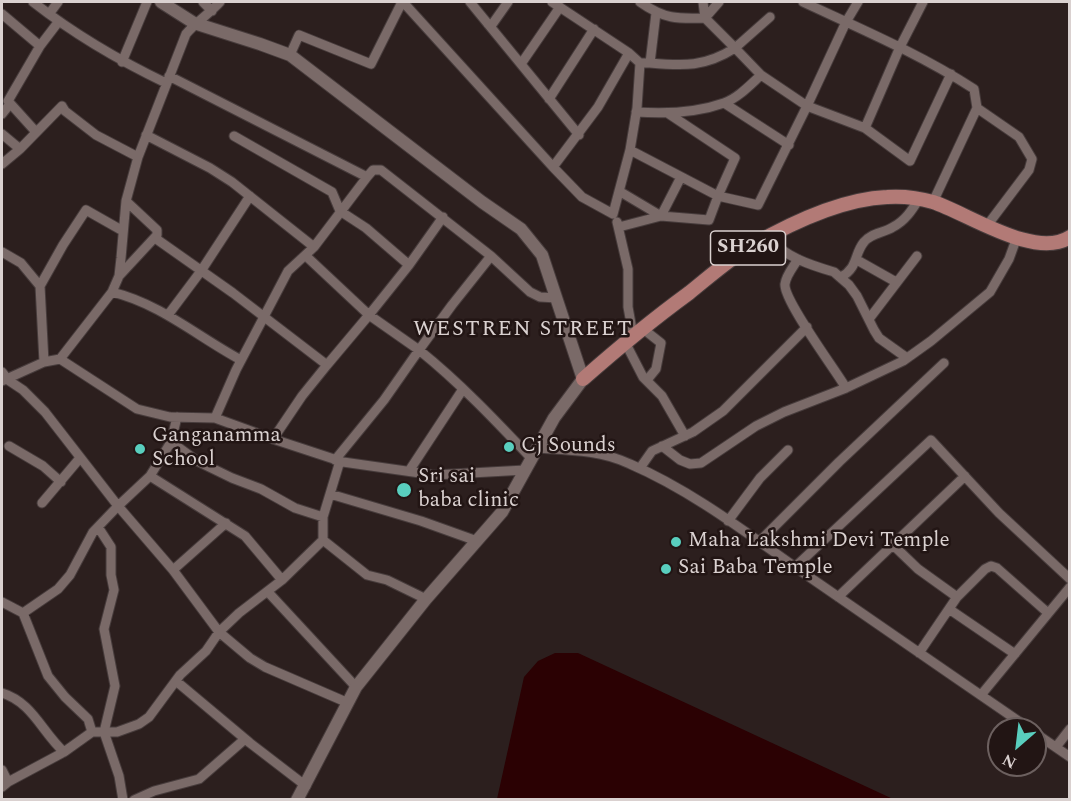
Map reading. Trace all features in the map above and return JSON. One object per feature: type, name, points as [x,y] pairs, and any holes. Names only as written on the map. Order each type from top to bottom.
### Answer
[{"type":"main road","points":[[161,2],[194,23],[290,56],[521,229],[543,255],[583,379],[554,418],[502,512],[426,599],[356,687],[346,702],[297,800]]},
{"type":"main road","name":"SH260","points":[[583,379],[633,335],[749,247],[826,211],[858,200],[888,197],[926,201],[986,227],[1031,242],[1045,244],[1070,237]]},
{"type":"street","points":[[33,2],[122,62],[167,80],[367,177]]},
{"type":"street","points":[[49,14],[58,2]]},
{"type":"street","points":[[122,62],[147,2]]},
{"type":"street","points":[[202,2],[212,11]]},
{"type":"street","points":[[4,378],[44,362],[60,359],[112,292],[118,276],[126,201],[146,135],[179,47],[194,23],[212,11],[220,2]]},
{"type":"street","points":[[290,56],[298,35],[371,64],[403,2],[582,197],[613,214],[620,227],[627,269],[628,308],[633,335],[647,380],[662,396],[685,436]]},
{"type":"street","points":[[470,2],[579,135]]},
{"type":"street","points":[[488,24],[491,26],[508,2]]},
{"type":"street","points":[[640,2],[656,13],[679,19],[705,18],[718,2]]},
{"type":"street","points":[[703,2],[705,18],[761,75],[807,106],[865,128],[909,161],[951,74]]},
{"type":"street","points":[[803,2],[900,47],[951,74],[974,89],[977,108],[926,201],[893,228],[870,237],[863,243],[857,260],[847,274],[841,277]]},
{"type":"street","points":[[630,150],[718,196],[758,204],[789,145],[846,22],[858,2]]},
{"type":"street","points":[[865,128],[900,47],[923,2]]},
{"type":"street","points":[[521,64],[556,4],[629,53],[640,63],[697,64],[717,59],[735,48],[770,17]]},
{"type":"street","points":[[650,63],[656,13]]},
{"type":"street","points":[[2,14],[40,46]]},
{"type":"street","points":[[2,114],[7,100],[40,46],[59,21]]},
{"type":"street","points":[[549,99],[594,29]]},
{"type":"street","points":[[553,167],[598,107],[629,53]]},
{"type":"street","points":[[613,214],[630,150],[640,63]]},
{"type":"street","points":[[636,112],[669,114],[724,103],[742,92],[761,75]]},
{"type":"street","points":[[7,100],[36,132]]},
{"type":"street","points":[[724,103],[789,145]]},
{"type":"street","points":[[2,164],[62,106],[65,111],[96,135],[138,158]]},
{"type":"street","points":[[977,108],[1019,137],[1032,159],[1029,170],[986,227]]},
{"type":"street","points":[[620,227],[661,216],[709,220],[735,158],[669,114]]},
{"type":"street","points":[[2,134],[20,149]]},
{"type":"street","points":[[146,135],[232,182],[314,247]]},
{"type":"street","points":[[234,136],[332,192],[340,211],[366,228],[409,265]]},
{"type":"street","points":[[215,418],[241,360],[288,271],[314,247],[374,170],[381,170],[443,217],[491,256],[530,292],[540,297],[557,298]]},
{"type":"street","points":[[661,216],[681,177]]},
{"type":"street","points":[[619,191],[661,216]]},
{"type":"street","points":[[168,315],[201,271],[250,196]]},
{"type":"street","points":[[118,276],[155,238],[157,230],[126,201]]},
{"type":"street","points":[[44,362],[40,286],[86,210],[123,231]]},
{"type":"street","points":[[273,439],[302,396],[409,265],[443,217]]},
{"type":"street","points":[[768,237],[776,246],[798,259],[834,272],[841,277],[857,296],[879,338],[907,358]]},
{"type":"street","points":[[662,446],[680,460],[690,464],[701,463],[756,426],[784,412],[846,388],[907,358],[990,292],[1010,259],[1017,237]]},
{"type":"street","points":[[155,238],[327,365]]},
{"type":"street","points":[[2,252],[21,263],[40,286]]},
{"type":"street","points":[[306,256],[369,315],[419,350],[463,389],[531,459]]},
{"type":"street","points":[[2,771],[5,785],[64,752],[92,732],[117,732],[139,724],[149,717],[176,681],[206,651],[219,632],[239,613],[282,580],[323,540],[323,516],[337,461],[491,256]]},
{"type":"street","points":[[869,319],[917,256]]},
{"type":"street","points":[[798,259],[787,279],[785,288],[846,388]]},
{"type":"street","points":[[857,260],[896,282]]},
{"type":"street","points":[[112,292],[130,296],[168,315],[241,360]]},
{"type":"street","points":[[640,468],[652,451],[685,436],[723,411],[807,327]]},
{"type":"street","points":[[633,335],[660,343],[656,369],[647,380]]},
{"type":"street","points":[[60,359],[137,409],[177,417],[215,418],[337,461],[434,475],[531,459],[600,454],[640,468],[728,521],[1012,717]]},
{"type":"street","points":[[759,542],[839,462],[944,363]]},
{"type":"street","points":[[4,378],[23,390],[45,412],[118,506],[173,570],[219,632],[249,658],[265,667],[346,702]]},
{"type":"street","points":[[410,471],[463,389]]},
{"type":"street","points":[[23,613],[58,589],[70,575],[93,532],[150,476],[171,442],[177,417]]},
{"type":"street","points":[[795,567],[931,440],[999,513],[1070,579]]},
{"type":"street","points":[[171,442],[197,461],[261,489],[295,508],[323,516]]},
{"type":"street","points":[[9,446],[43,466],[61,482]]},
{"type":"street","points":[[728,521],[760,478],[788,450]]},
{"type":"street","points":[[42,503],[80,458]]},
{"type":"street","points":[[150,476],[226,523],[255,545],[282,580]]},
{"type":"street","points":[[838,597],[965,476]]},
{"type":"street","points":[[330,494],[412,518],[477,541]]},
{"type":"street","points":[[173,570],[226,523]]},
{"type":"street","points":[[98,527],[111,547],[111,575],[114,590],[104,629],[115,686],[104,732],[119,776],[123,800]]},
{"type":"street","points":[[323,540],[367,575],[387,580],[426,599]]},
{"type":"street","points":[[892,544],[918,569],[957,597]]},
{"type":"street","points":[[919,653],[957,597],[985,569],[991,566],[997,568],[1048,613]]},
{"type":"street","points":[[981,695],[1070,587]]},
{"type":"street","points":[[268,592],[356,687]]},
{"type":"street","points":[[2,602],[23,613],[48,676],[65,697],[88,719],[92,732]]},
{"type":"street","points":[[949,609],[1015,654]]},
{"type":"street","points":[[176,681],[306,786]]},
{"type":"street","points":[[2,693],[19,700],[51,740],[64,752]]},
{"type":"street","points":[[1056,747],[1070,729]]},
{"type":"street","points":[[134,800],[199,779],[245,739]]},
{"type":"street","points":[[1047,741],[1070,757]]},
{"type":"shaded area","points":[[555,653],[578,653],[893,799],[497,799],[524,677],[538,661]]},
{"type":"place","name":"Cj Sounds","points":[[509,447]]},
{"type":"place","name":"Ganganamma School","points":[[140,449]]},
{"type":"place","name":"Sri sai baba clinic","points":[[404,490]]},
{"type":"place","name":"Maha Lakshmi Devi Temple","points":[[676,542]]},
{"type":"place","name":"Sai Baba Temple","points":[[666,569]]},
{"type":"district","name":"WESTREN STREET","points":[[523,331]]}]
